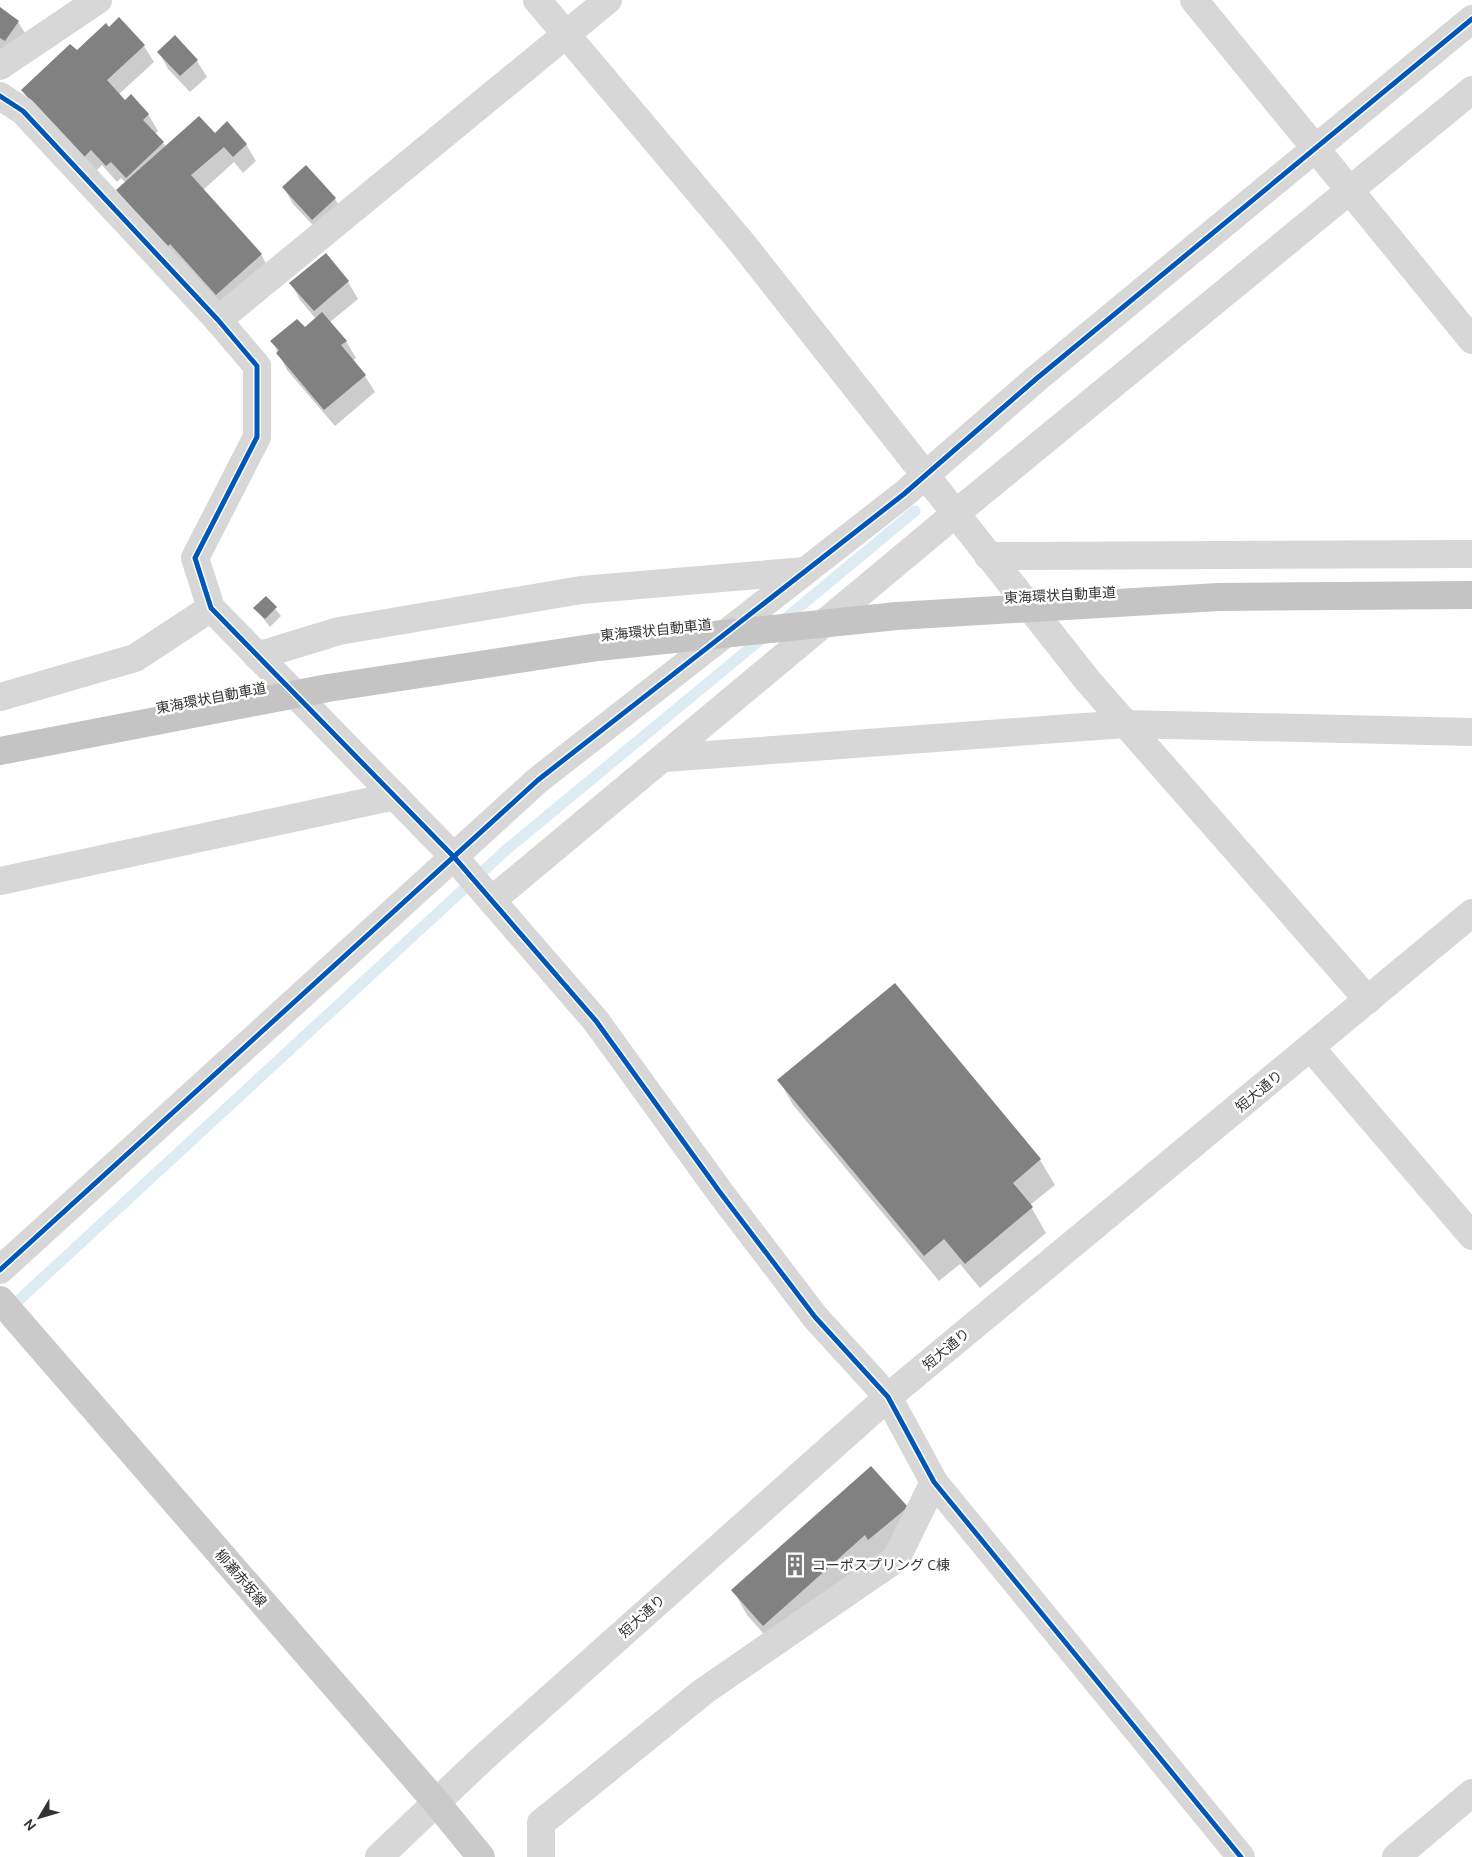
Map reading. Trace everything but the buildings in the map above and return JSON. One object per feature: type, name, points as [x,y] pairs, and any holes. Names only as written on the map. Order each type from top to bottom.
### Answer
[{"type":"highway","name":"東海環状自動車道","points":[[0,751],[63,737],[328,688],[598,647],[907,615],[1218,597],[1472,595]]},
{"type":"main road","name":"柳瀬赤坂線","points":[[0,1300],[436,1802],[481,1857]]},
{"type":"street","points":[[0,66],[98,0]]},
{"type":"street","points":[[537,0],[742,243],[1088,681],[1368,1000]]},
{"type":"street","points":[[218,320],[608,0]]},
{"type":"street","points":[[1194,0],[1472,340]]},
{"type":"street","points":[[0,1270],[459,863],[538,780],[925,476],[1036,379],[1319,152],[1472,19]]},
{"type":"street","points":[[488,896],[665,758],[1345,185],[1472,90]]},
{"type":"street","points":[[0,96],[23,111],[218,320],[257,366],[257,437],[195,558],[210,608],[459,863],[596,1020],[719,1191],[815,1317],[888,1397],[934,1482],[1241,1857]]},
{"type":"street","points":[[988,556],[1472,554]]},
{"type":"street","points":[[257,656],[339,631],[581,590],[805,571]]},
{"type":"street","points":[[0,697],[135,658],[210,608]]},
{"type":"street","points":[[665,758],[1125,724],[1472,732]]},
{"type":"street","points":[[0,881],[394,796]]},
{"type":"street","name":"短大通り","points":[[378,1857],[436,1802],[888,1397],[1472,913]]},
{"type":"street","points":[[1311,1048],[1472,1236]]},
{"type":"street","points":[[540,1857],[541,1823],[704,1691],[896,1559],[934,1482]]},
{"type":"street","points":[[1396,1857],[1472,1793]]},
{"type":"waterway","points":[[780,623],[915,511]]},
{"type":"waterway","points":[[7,1311],[506,850],[766,635]]},
{"type":"cycle path","points":[[0,1270],[538,780],[904,494],[1036,379],[1472,19]]},
{"type":"cycle path","points":[[0,96],[23,111],[218,320],[257,366],[257,437],[195,558],[211,608],[454,857],[596,1021],[719,1191],[815,1317],[888,1397],[934,1482],[1241,1857]]},
{"type":"place","name":"コーポスプリング C棟","points":[[795,1565]]}]
